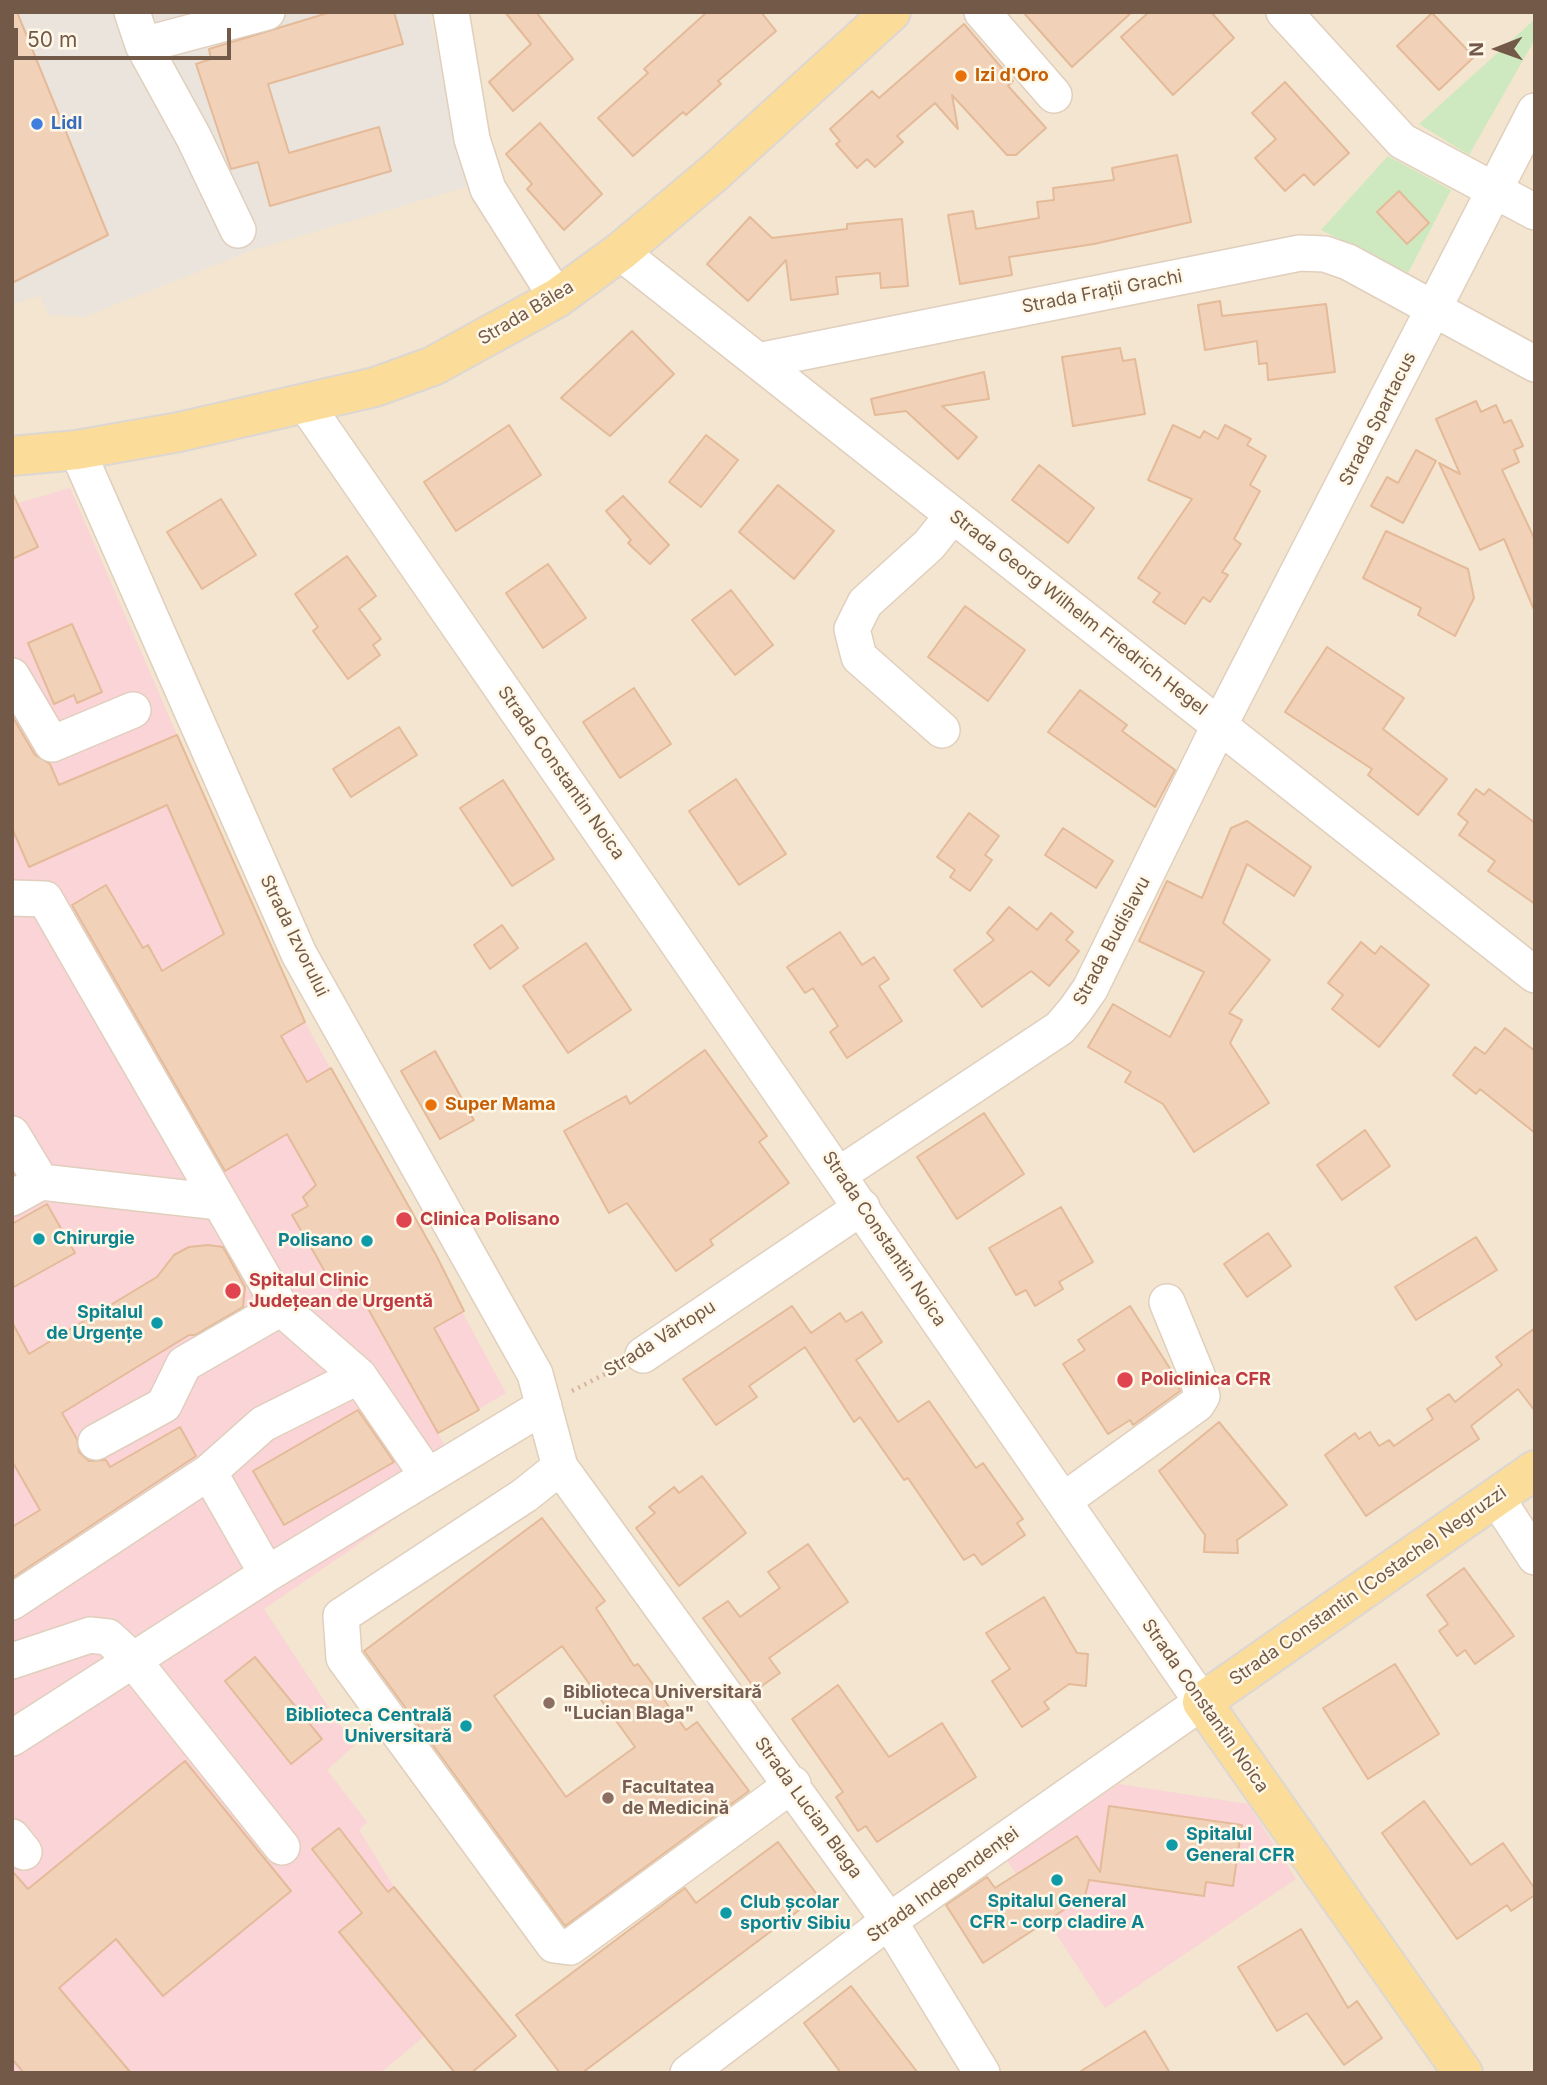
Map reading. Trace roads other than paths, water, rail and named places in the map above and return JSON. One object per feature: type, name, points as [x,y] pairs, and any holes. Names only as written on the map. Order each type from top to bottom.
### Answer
[{"type":"main road","name":"Strada Bâlea","points":[[76,450],[306,405],[374,387],[433,366],[557,298],[620,252],[714,173],[891,12]]},
{"type":"main road","points":[[12,456],[76,450]]},
{"type":"main road","points":[[12,472],[76,450]]},
{"type":"main road","name":"Strada Constantin (Costache) Negruzzi","points":[[1202,1702],[1535,1470]]},
{"type":"main road","name":"Strada Constantin Noica","points":[[1202,1702],[1463,2073]]},
{"type":"street","points":[[132,12],[143,45],[194,138],[238,230]]},
{"type":"street","points":[[143,45],[267,12]]},
{"type":"street","points":[[451,12],[472,139],[488,189],[557,298]]},
{"type":"street","points":[[982,12],[1054,95]]},
{"type":"street","points":[[1284,12],[1402,141],[1535,212]]},
{"type":"street","name":"Strada Spartacus","points":[[1219,726],[1535,111]]},
{"type":"street","name":"Strada Georg Wilhelm Friedrich Hegel","points":[[620,252],[1535,975]]},
{"type":"street","name":"Strada Frații Grachi","points":[[758,361],[1300,253],[1325,254],[1349,262],[1535,363]]},
{"type":"street","name":"Strada Constantin Noica","points":[[306,405],[840,1174],[1202,1702]]},
{"type":"street","name":"Strada Izvorului","points":[[76,450],[299,954],[535,1374],[544,1406]]},
{"type":"street","points":[[942,730],[859,657],[852,629],[865,603],[929,545],[953,514]]},
{"type":"street","points":[[12,676],[52,744],[133,710]]},
{"type":"street","name":"Strada Budislavu","points":[[840,1174],[1060,1028],[1076,1009],[1114,941],[1219,726]]},
{"type":"street","points":[[12,898],[45,898],[281,1308],[359,1376],[439,1467]]},
{"type":"street","points":[[12,1134],[26,1190],[219,1202]]},
{"type":"street","name":"Strada Vârtopu","points":[[643,1354],[862,1207]]},
{"type":"street","points":[[1063,1501],[1197,1404],[1202,1396],[1197,1375],[1167,1303]]},
{"type":"street","points":[[96,1442],[164,1405],[184,1364],[281,1308]]},
{"type":"street","points":[[12,1602],[209,1472],[263,1424],[359,1376]]},
{"type":"street","points":[[12,1738],[267,1574],[439,1467],[544,1406]]},
{"type":"street","name":"Strada Lucian Blaga","points":[[544,1406],[560,1467],[793,1784],[889,1920],[982,2073]]},
{"type":"street","points":[[560,1467],[525,1495],[341,1616],[344,1658],[416,1758],[554,1945],[570,1947],[793,1784]]},
{"type":"street","points":[[209,1472],[267,1574]]},
{"type":"street","points":[[1496,1497],[1535,1557]]},
{"type":"street","points":[[12,1661],[90,1635],[108,1637],[132,1659],[282,1847]]},
{"type":"street","name":"Strada Independenței","points":[[688,2073],[889,1920],[1202,1702]]},
{"type":"place","name":"Izi d'Oro","points":[[961,76]]},
{"type":"place","name":"Lidl","points":[[37,124]]},
{"type":"place","name":"Super Mama","points":[[431,1105]]},
{"type":"place","name":"Clinica Polisano","points":[[404,1220]]},
{"type":"place","name":"Chirurgie","points":[[39,1239]]},
{"type":"place","name":"Polisano","points":[[367,1241]]},
{"type":"place","name":"Spitalul Clinic Județean de Urgentă","points":[[233,1291]]},
{"type":"place","name":"Spitalul de Urgențe","points":[[157,1323]]},
{"type":"place","name":"Policlinica CFR","points":[[1125,1380]]},
{"type":"place","name":"Biblioteca Universitară \"Lucian Blaga\"","points":[[549,1703]]},
{"type":"place","name":"Biblioteca Centrală Universitară","points":[[466,1726]]},
{"type":"place","name":"Facultatea de Medicină","points":[[608,1798]]},
{"type":"place","name":"Spitalul General CFR","points":[[1172,1845]]},
{"type":"place","name":"Spitalul General CFR - corp cladire A","points":[[1057,1880]]},
{"type":"place","name":"Club școlar sportiv Sibiu","points":[[726,1913]]}]
